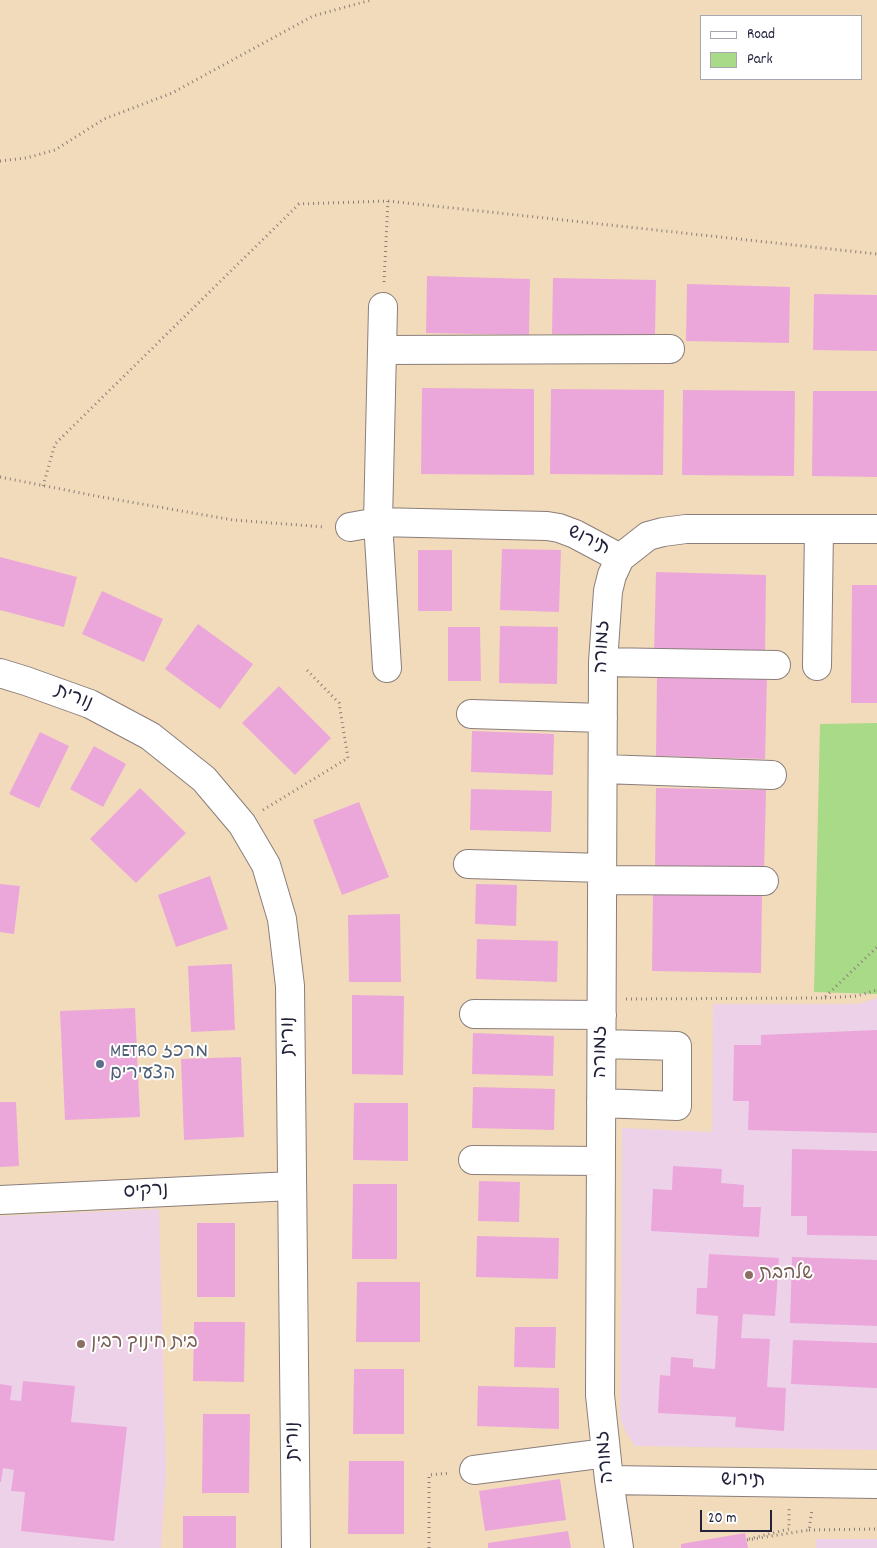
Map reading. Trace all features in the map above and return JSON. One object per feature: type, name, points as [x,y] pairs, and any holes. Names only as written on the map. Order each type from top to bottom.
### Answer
[{"type":"street","points":[[383,307],[378,522],[387,668]]},
{"type":"street","points":[[383,350],[670,349]]},
{"type":"street","name":"תירוש","points":[[350,528],[378,522],[559,528],[575,534],[620,558],[648,536],[686,529],[877,529]]},
{"type":"street","points":[[818,666],[819,530]]},
{"type":"street","name":"זמורה","points":[[619,1548],[609,1480],[600,1395],[603,662],[608,591],[612,575],[620,558]]},
{"type":"street","points":[[603,662],[776,665]]},
{"type":"street","name":"נורית","points":[[0,674],[26,681],[90,704],[150,736],[204,779],[242,824],[266,865],[282,919],[290,986],[296,1548]]},
{"type":"street","points":[[471,714],[603,718]]},
{"type":"street","points":[[602,769],[772,775]]},
{"type":"street","points":[[468,864],[602,874],[764,881]]},
{"type":"street","points":[[474,1014],[602,1007]]},
{"type":"street","points":[[601,1104],[677,1106],[677,1046],[602,1044]]},
{"type":"street","points":[[473,1160],[601,1161]]},
{"type":"street","name":"נרקיס","points":[[0,1200],[292,1186]]},
{"type":"street","points":[[474,1470],[606,1453]]},
{"type":"street","name":"תירוש","points":[[609,1480],[877,1484]]},
{"type":"path","points":[[0,161],[26,158],[55,150],[104,119],[172,93],[313,16],[371,0]]},
{"type":"path","points":[[43,486],[55,444],[299,204],[388,201],[877,254]]},
{"type":"path","points":[[383,307],[388,201]]},
{"type":"path","points":[[0,477],[233,520],[315,527]]},
{"type":"path","points":[[242,824],[348,758],[339,703],[305,668]]},
{"type":"path","points":[[824,998],[877,947]]},
{"type":"path","points":[[602,1007],[857,996],[877,990]]},
{"type":"path","points":[[429,1548],[429,1475],[474,1470]]},
{"type":"path","points":[[789,1483],[789,1529],[747,1540],[809,1530],[877,1529]]},
{"type":"path","points":[[809,1530],[816,1484]]},
{"type":"shaded area","name":"שלהבת","points":[[877,998],[877,1450],[635,1446],[620,1419],[622,1128],[712,1132],[713,1004],[858,1004]]},
{"type":"shaded area","name":"בית חינוך רבין","points":[[159,1209],[166,1472],[161,1548],[0,1548],[0,1216]]},
{"type":"shaded area","points":[[816,1539],[877,1539],[877,1548],[816,1548]]},
{"type":"green space","points":[[877,723],[877,994],[814,992],[820,724]]},
{"type":"building","points":[[427,276],[530,279],[529,335],[426,333]]},
{"type":"building","points":[[553,278],[656,280],[655,336],[552,334]]},
{"type":"building","points":[[687,284],[790,287],[789,343],[686,341]]},
{"type":"building","points":[[814,294],[877,295],[877,351],[813,350]]},
{"type":"building","points":[[422,388],[534,389],[534,475],[421,474]]},
{"type":"building","points":[[551,389],[664,390],[663,475],[550,474]]},
{"type":"building","points":[[683,390],[795,391],[794,476],[682,475]]},
{"type":"building","points":[[813,391],[877,391],[877,477],[812,476]]},
{"type":"building","points":[[502,549],[561,550],[559,612],[500,610]]},
{"type":"building","points":[[418,550],[452,550],[452,611],[418,611]]},
{"type":"building","points":[[0,557],[77,577],[64,627],[0,610]]},
{"type":"building","points":[[656,572],[766,575],[765,656],[654,654]]},
{"type":"building","points":[[852,585],[877,585],[877,703],[851,703]]},
{"type":"building","points":[[102,591],[163,619],[144,662],[82,634]]},
{"type":"building","points":[[198,624],[253,664],[220,709],[165,669]]},
{"type":"building","points":[[500,626],[558,627],[557,684],[499,683]]},
{"type":"building","points":[[448,627],[480,627],[481,681],[448,681]]},
{"type":"building","points":[[657,675],[767,677],[765,759],[656,756]]},
{"type":"building","points":[[279,686],[331,738],[295,775],[242,723]]},
{"type":"building","points":[[472,731],[554,734],[553,775],[471,772]]},
{"type":"building","points":[[40,732],[69,746],[39,808],[9,794]]},
{"type":"building","points":[[94,746],[126,764],[103,807],[70,789]]},
{"type":"building","points":[[140,788],[186,833],[136,883],[90,839]]},
{"type":"building","points":[[656,788],[766,790],[764,871],[655,869]]},
{"type":"building","points":[[471,789],[552,791],[551,832],[470,830]]},
{"type":"building","points":[[359,802],[389,877],[342,895],[313,820]]},
{"type":"building","points":[[210,876],[228,929],[176,947],[158,895]]},
{"type":"building","points":[[0,884],[20,886],[14,934],[0,932]]},
{"type":"building","points":[[476,884],[517,885],[516,926],[475,924]]},
{"type":"building","points":[[653,890],[762,892],[761,973],[652,971]]},
{"type":"building","points":[[400,914],[401,982],[349,982],[348,915]]},
{"type":"building","points":[[477,939],[558,941],[557,982],[476,979]]},
{"type":"building","points":[[232,964],[235,1030],[191,1032],[188,966]]},
{"type":"building","points":[[352,995],[404,996],[403,1075],[352,1074]]},
{"type":"building","name":"METRO מרכז הצעירים","points":[[135,1008],[140,1117],[65,1120],[60,1011]]},
{"type":"building","points":[[877,1030],[877,1133],[748,1130],[749,1101],[733,1101],[734,1045],[761,1045],[761,1035]]},
{"type":"building","points":[[473,1033],[554,1036],[553,1076],[472,1074]]},
{"type":"building","points":[[241,1057],[244,1137],[184,1140],[181,1059]]},
{"type":"building","points":[[473,1087],[555,1089],[554,1130],[472,1128]]},
{"type":"building","points":[[0,1102],[16,1102],[19,1166],[0,1167]]},
{"type":"building","points":[[354,1103],[408,1103],[408,1161],[353,1160]]},
{"type":"building","points":[[792,1149],[877,1151],[877,1236],[807,1235],[807,1216],[791,1216]]},
{"type":"building","points":[[673,1166],[722,1169],[721,1183],[744,1185],[743,1207],[761,1207],[759,1237],[651,1231],[653,1189],[672,1190]]},
{"type":"building","points":[[479,1181],[520,1182],[519,1222],[478,1221]]},
{"type":"building","points":[[353,1184],[397,1184],[397,1259],[352,1259]]},
{"type":"building","points":[[197,1223],[235,1223],[235,1297],[197,1297]]},
{"type":"building","points":[[477,1236],[559,1238],[558,1279],[476,1277]]},
{"type":"building","points":[[709,1254],[779,1258],[775,1316],[743,1314],[741,1338],[770,1339],[767,1387],[786,1388],[784,1431],[735,1427],[736,1417],[658,1413],[660,1375],[670,1376],[671,1357],[693,1359],[693,1367],[715,1369],[718,1316],[696,1314],[697,1288],[707,1288]]},
{"type":"building","points":[[792,1257],[877,1260],[877,1326],[790,1323]]},
{"type":"building","points":[[357,1282],[420,1282],[420,1342],[356,1342]]},
{"type":"building","points":[[194,1322],[245,1322],[244,1382],[193,1381]]},
{"type":"building","points":[[515,1327],[556,1327],[555,1368],[514,1367]]},
{"type":"building","points":[[793,1340],[877,1343],[877,1388],[791,1384]]},
{"type":"building","points":[[354,1369],[404,1369],[404,1434],[353,1434]]},
{"type":"building","points":[[23,1381],[75,1386],[71,1422],[127,1427],[114,1541],[21,1531],[25,1492],[11,1491],[14,1470],[3,1468],[0,1482],[0,1384],[12,1386],[10,1400],[21,1401]]},
{"type":"building","points":[[478,1386],[559,1388],[559,1429],[477,1426]]},
{"type":"building","points":[[203,1414],[250,1414],[249,1493],[202,1493]]},
{"type":"building","points":[[349,1461],[404,1461],[404,1534],[348,1534]]},
{"type":"building","points":[[560,1479],[566,1520],[485,1531],[479,1491]]},
{"type":"building","points":[[183,1516],[236,1516],[236,1548],[183,1548]]},
{"type":"building","points":[[568,1531],[571,1548],[488,1548],[488,1543]]},
{"type":"building","points":[[745,1533],[748,1548],[681,1548],[681,1544]]},
{"type":"place","name":"METRO מרכז הצעירים","points":[[100,1064]]},
{"type":"place","name":"שלהבת","points":[[749,1275]]},
{"type":"place","name":"בית חינוך רבין","points":[[81,1344]]}]
